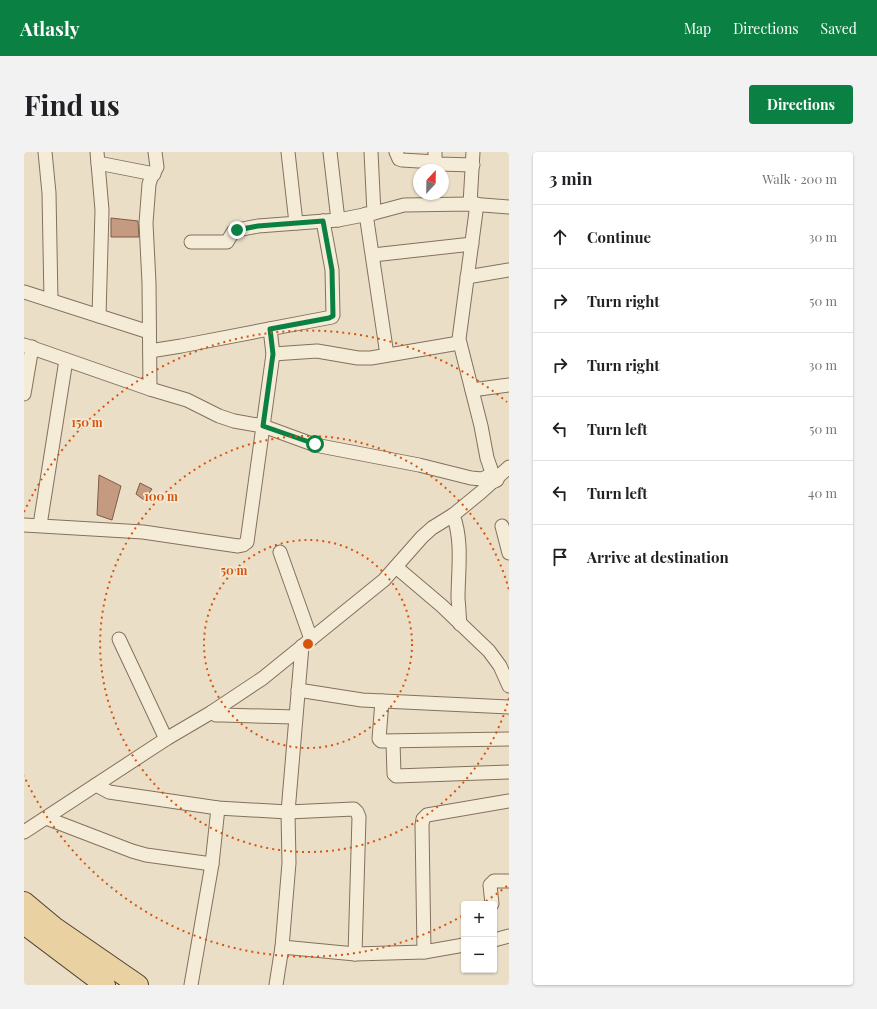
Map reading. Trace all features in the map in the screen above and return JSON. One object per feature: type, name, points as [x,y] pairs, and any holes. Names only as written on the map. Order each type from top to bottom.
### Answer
[{"type":"main road","points":[[24,902],[54,927],[138,985]]},
{"type":"main road","points":[[24,924],[95,981]]},
{"type":"street","points":[[45,152],[49,193],[50,300]]},
{"type":"street","points":[[150,389],[149,283],[146,223],[149,184],[157,167],[154,152]]},
{"type":"street","points":[[288,152],[296,223]]},
{"type":"street","points":[[330,152],[338,220]]},
{"type":"street","points":[[371,152],[370,214],[373,255],[387,355]]},
{"type":"street","points":[[396,152],[399,159],[402,160],[435,157],[439,164],[473,166]]},
{"type":"street","points":[[473,152],[474,204],[472,244],[459,343],[481,426],[487,458],[494,477]]},
{"type":"street","points":[[99,316],[102,210],[97,157],[154,174]]},
{"type":"street","points":[[191,242],[227,242],[233,232],[237,230],[258,226],[338,220],[370,214],[404,205],[474,204],[509,207]]},
{"type":"street","points":[[150,351],[329,318],[333,316],[332,270],[323,221]]},
{"type":"street","points":[[373,255],[472,244]]},
{"type":"street","points":[[467,277],[509,270]]},
{"type":"street","points":[[24,292],[150,332]]},
{"type":"street","points":[[24,525],[143,532],[238,546],[247,542],[273,354],[270,329]]},
{"type":"street","points":[[273,354],[317,351],[358,358],[371,358],[459,343]]},
{"type":"street","points":[[24,394],[28,346],[150,389],[187,400],[204,410],[234,421],[263,426],[315,444],[420,465],[471,478],[482,479],[494,477],[509,480]]},
{"type":"street","points":[[40,525],[66,360]]},
{"type":"street","points":[[472,390],[509,385]]},
{"type":"street","points":[[24,832],[166,739],[212,712],[263,678],[384,580],[432,528],[452,515],[494,477],[509,467]]},
{"type":"street","points":[[452,515],[456,523],[460,548],[458,600],[460,624]]},
{"type":"street","points":[[502,526],[509,553]]},
{"type":"street","points":[[276,985],[282,947],[289,863],[288,812],[298,690],[307,642],[280,552]]},
{"type":"street","points":[[396,567],[442,606],[488,651],[500,666],[509,686]]},
{"type":"street","points":[[119,639],[166,739]]},
{"type":"street","points":[[298,690],[354,699],[509,707]]},
{"type":"street","points":[[382,701],[379,738],[384,742],[509,739]]},
{"type":"street","points":[[212,712],[222,715],[296,717]]},
{"type":"street","points":[[393,742],[394,774],[396,776],[509,772]]},
{"type":"street","points":[[96,785],[109,792],[218,808],[288,812],[354,809],[359,817],[355,954]]},
{"type":"street","points":[[424,952],[423,819],[427,815],[509,801]]},
{"type":"street","points":[[191,985],[212,864],[218,808]]},
{"type":"street","points":[[46,818],[146,855],[212,864]]},
{"type":"street","points":[[492,901],[490,885],[494,881],[509,882]]},
{"type":"street","points":[[497,938],[509,936]]},
{"type":"street","points":[[282,947],[355,954],[424,952],[461,946]]},
{"type":"building","points":[[111,218],[138,221],[139,237],[111,237]]},
{"type":"building","points":[[99,475],[121,486],[112,520],[97,515]]},
{"type":"building","points":[[140,483],[152,489],[144,500],[136,494]]},
{"type":"route","points":[[237,230],[258,226],[323,221],[332,270],[333,316],[270,329],[273,354],[263,426],[315,444]]}]
